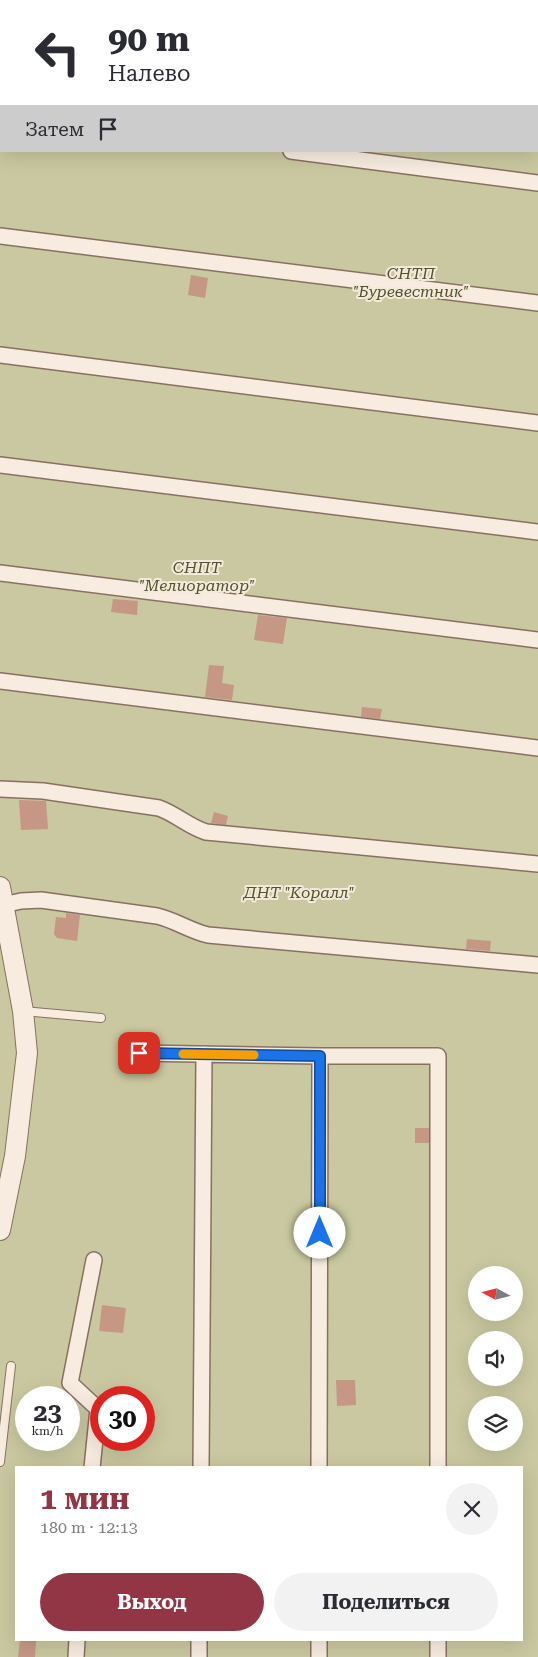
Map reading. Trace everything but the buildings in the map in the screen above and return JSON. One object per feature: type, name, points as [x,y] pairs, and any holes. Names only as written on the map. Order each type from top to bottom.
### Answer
[{"type":"street","points":[[299,152],[538,182]]},
{"type":"street","points":[[0,236],[538,303]]},
{"type":"street","points":[[0,355],[538,423]]},
{"type":"street","points":[[0,465],[538,532]]},
{"type":"street","points":[[0,573],[538,640]]},
{"type":"street","points":[[0,682],[538,748]]},
{"type":"street","points":[[0,789],[42,792],[159,808],[206,832],[538,864]]},
{"type":"street","points":[[0,1230],[15,1156],[26,1067],[26,1029],[2,896],[21,901],[41,900],[157,916],[189,930],[208,935],[538,965]]},
{"type":"street","points":[[139,1053],[438,1056],[438,1466]]},
{"type":"street","points":[[200,1466],[204,1054]]},
{"type":"street","points":[[319,1466],[320,1056]]},
{"type":"street","points":[[92,1466],[98,1409],[70,1384],[94,1260]]},
{"type":"street","points":[[76,1657],[77,1641]]},
{"type":"street","points":[[199,1641],[199,1657]]},
{"type":"street","points":[[319,1641],[319,1657]]},
{"type":"street","points":[[438,1641],[438,1657]]},
{"type":"lane","points":[[23,1011],[100,1018]]},
{"type":"lane","points":[[0,1462],[11,1366]]},
{"type":"green space","points":[[0,152],[538,152],[538,1657],[0,1657]]},
{"type":"slow traffic","points":[[183,1054],[254,1055]]},
{"type":"route","points":[[139,1053],[320,1056],[320,1233]]},
{"type":"park label","name":"СНТП \"Буревестник\"","points":[[411,282]]},
{"type":"park label","name":"СНПТ \"Мелиоратор\"","points":[[197,576]]},
{"type":"park label","name":"ДНТ \"Коралл\"","points":[[299,892]]}]
